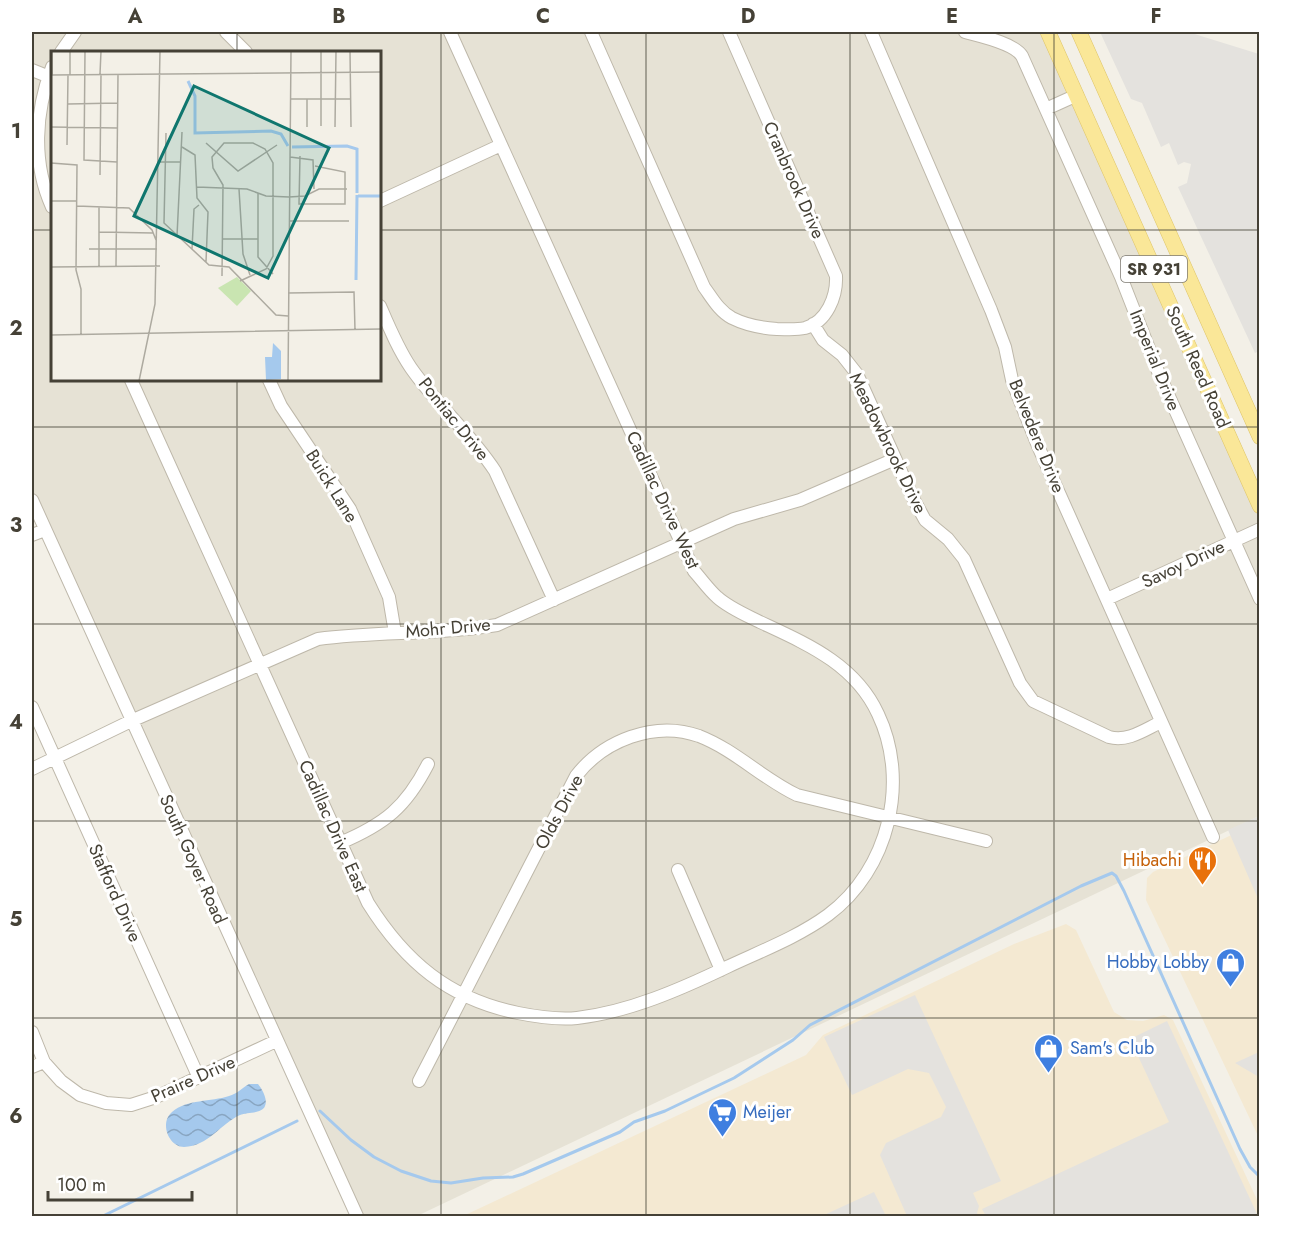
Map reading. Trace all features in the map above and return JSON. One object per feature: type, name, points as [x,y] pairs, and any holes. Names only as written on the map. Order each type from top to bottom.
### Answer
[{"type":"main road","name":"South Reed Road","points":[[1048,32],[1260,506]]},
{"type":"main road","name":"South Reed Road","points":[[1079,32],[1260,437]]},
{"type":"street","points":[[62,51],[75,32]]},
{"type":"street","points":[[225,32],[245,51]]},
{"type":"street","name":"Cadillac Drive West","points":[[450,32],[694,571],[718,598],[737,611],[821,651],[844,668],[865,691],[879,714],[891,752],[894,782],[890,817],[876,855],[861,881],[829,914],[801,932],[721,970]]},
{"type":"street","points":[[591,32],[704,287],[716,304],[731,317],[759,328],[795,330],[813,324]]},
{"type":"street","name":"Cranbrook Drive","points":[[729,32],[836,276],[837,285],[833,301],[820,321],[813,324]]},
{"type":"street","name":"Belvedere Drive","points":[[871,32],[991,310],[1005,347],[1012,380],[1031,428],[1213,837]]},
{"type":"street","name":"Imperial Drive","points":[[965,32],[1009,46],[1020,52],[1121,277],[1159,374],[1260,599]]},
{"type":"street","points":[[32,69],[51,74],[39,112],[38,148],[43,180],[51,204]]},
{"type":"street","points":[[1046,109],[1077,95]]},
{"type":"street","points":[[381,201],[501,145]]},
{"type":"street","name":"Pontiac Drive","points":[[381,308],[411,368],[485,455],[495,471],[554,600]]},
{"type":"street","name":"Meadowbrook Drive","points":[[813,324],[823,340],[842,355],[857,374],[913,498],[925,520],[948,539],[964,559],[1020,683],[1033,701],[1117,739],[1128,738],[1161,722]]},
{"type":"street","name":"Cadillac Drive East","points":[[131,381],[368,903],[385,930],[412,960],[444,985],[463,996],[500,1010],[538,1017],[578,1018],[616,1011],[662,995],[721,970]]},
{"type":"street","name":"Buick Lane","points":[[268,381],[281,406],[350,509],[389,597],[395,633]]},
{"type":"street","name":"Mohr Drive","points":[[32,769],[131,721],[318,639],[350,634],[469,630],[497,625],[734,519],[800,500],[895,459]]},
{"type":"street","name":"South Goyer Road","points":[[32,500],[357,1216]]},
{"type":"street","name":"Savoy Drive","points":[[1107,599],[1260,529]]},
{"type":"street","points":[[32,535],[45,530]]},
{"type":"street","name":"Stafford Drive","points":[[32,707],[199,1078]]},
{"type":"street","name":"Olds Drive","points":[[419,1081],[576,776],[586,764],[610,746],[631,736],[674,732],[698,736],[734,755],[781,788],[797,795],[986,841]]},
{"type":"street","points":[[340,843],[374,827],[397,811],[416,789],[428,764]]},
{"type":"street","points":[[678,870],[721,970]]},
{"type":"street","name":"Praire Drive","points":[[32,1032],[44,1062],[61,1081],[80,1095],[106,1103],[130,1105],[156,1097],[276,1041]]},
{"type":"street","points":[[32,1067],[44,1062]]},
{"type":"shaded area","points":[[32,32],[1048,32],[1259,506],[1259,816],[417,1216],[357,1216],[32,500]]},
{"type":"shaded area","points":[[1100,32],[1188,32],[1259,54],[1259,351],[1255,353],[1178,187],[1187,183],[1191,164],[1184,162],[1178,165],[1169,143],[1161,147],[1142,103],[1131,99]]},
{"type":"shaded area","points":[[1259,816],[1259,901],[1228,830]]},
{"type":"shaded area","points":[[1259,822],[1259,1138],[1146,900],[1147,878],[1153,872]]},
{"type":"shaded area","points":[[1066,924],[1076,930],[1114,1012],[1127,1020],[1143,1021],[1164,1015],[1173,1020],[1260,1206],[1259,1216],[463,1216],[806,1055],[823,1035],[1014,944]]},
{"type":"shaded area","points":[[915,995],[1001,1181],[973,1193],[979,1206],[978,1216],[907,1216],[880,1155],[886,1143],[941,1117],[946,1107],[929,1073],[908,1069],[852,1095],[824,1037]]},
{"type":"shaded area","points":[[1167,1021],[1258,1216],[986,1216],[982,1209],[1169,1122],[1130,1039]]},
{"type":"shaded area","points":[[1259,1052],[1259,1077],[1235,1063]]},
{"type":"shaded area","points":[[874,1192],[886,1216],[822,1216]]},
{"type":"water","points":[[249,1084],[258,1084],[264,1094],[266,1103],[263,1109],[240,1115],[207,1139],[193,1146],[179,1146],[170,1139],[166,1122],[172,1112],[192,1103],[232,1095]]},
{"type":"waterway","points":[[320,1111],[351,1140],[374,1157],[401,1171],[431,1181],[451,1183],[523,1174],[620,1132],[634,1122],[665,1111],[734,1078],[793,1040],[810,1025],[1081,886],[1112,873],[1124,891],[1240,1149],[1250,1167],[1260,1177]]},
{"type":"waterway","points":[[103,1216],[297,1121]]},
{"type":"place","name":"Hibachi","points":[[1203,886]]},
{"type":"place","name":"Hobby Lobby","points":[[1230,988]]},
{"type":"place","name":"Sam's Club","points":[[1049,1074]]},
{"type":"place","name":"Meijer","points":[[722,1138]]}]
